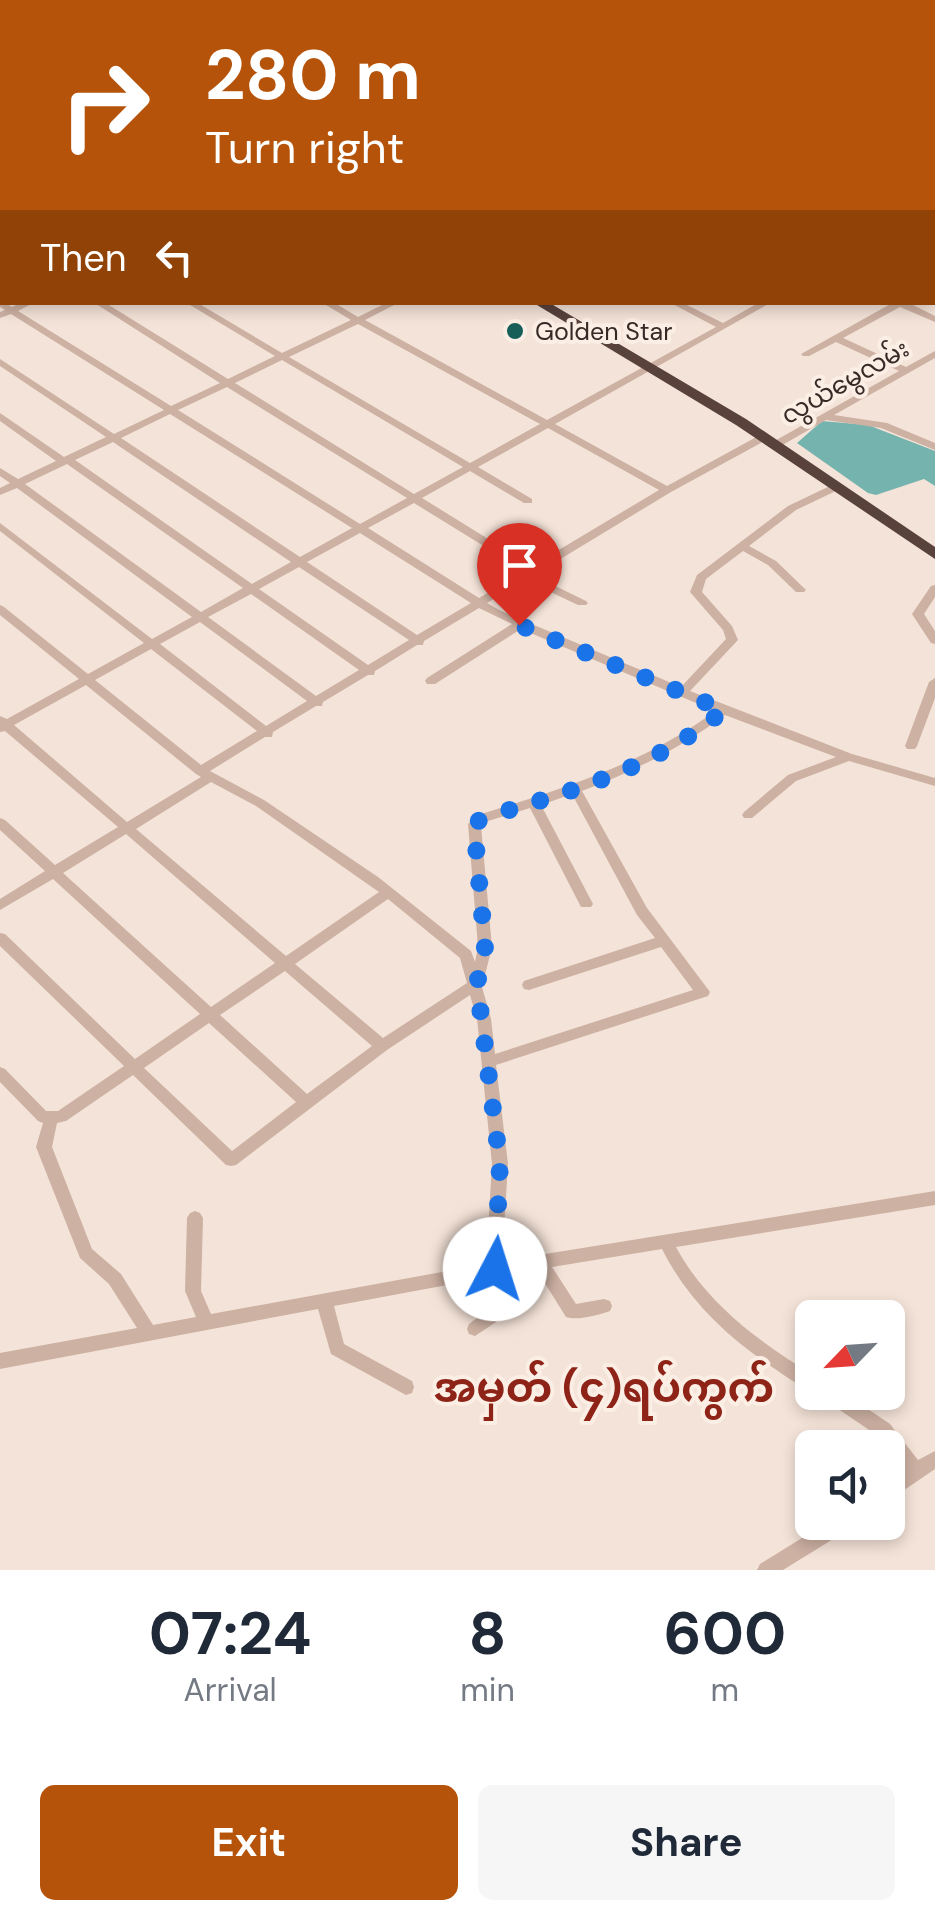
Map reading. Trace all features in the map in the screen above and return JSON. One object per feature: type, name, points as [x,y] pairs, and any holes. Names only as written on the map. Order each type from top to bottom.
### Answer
[{"type":"highway","points":[[543,305],[770,441],[935,554]]},
{"type":"street","points":[[102,305],[582,603]]},
{"type":"street","points":[[194,305],[528,501]]},
{"type":"street","points":[[330,305],[666,490]]},
{"type":"street","points":[[0,492],[390,305]]},
{"type":"street","points":[[679,305],[723,327]]},
{"type":"street","points":[[382,1046],[2,724],[763,305]]},
{"type":"street","points":[[806,354],[896,305]]},
{"type":"street","points":[[904,305],[935,319]]},
{"type":"street","points":[[6,313],[171,410],[480,605],[519,625],[848,757],[935,782]]},
{"type":"street","points":[[836,338],[908,371]]},
{"type":"street","name":"လွယ်မွေလမ်း","points":[[0,905],[318,702],[666,490],[824,417],[932,360]]},
{"type":"street","points":[[0,362],[419,642]]},
{"type":"street","points":[[0,416],[370,672]]},
{"type":"street","points":[[824,417],[883,425],[935,447]]},
{"type":"street","points":[[0,471],[318,702]]},
{"type":"street","points":[[682,693],[732,640],[720,618],[700,600],[696,584],[792,508],[836,486]]},
{"type":"street","points":[[0,526],[268,734]]},
{"type":"street","points":[[742,546],[772,563],[800,590]]},
{"type":"street","points":[[935,588],[918,614],[935,640]]},
{"type":"street","points":[[0,609],[206,774],[389,892],[459,947],[477,984],[500,1164],[490,1317],[476,1329]]},
{"type":"street","points":[[430,681],[519,625]]},
{"type":"street","points":[[911,746],[935,682]]},
{"type":"street","points":[[0,938],[231,1160],[382,1046],[477,984],[485,947],[474,824],[533,802],[577,792],[687,741],[724,710]]},
{"type":"street","points":[[748,815],[792,778],[848,757]]},
{"type":"street","points":[[489,1062],[703,992],[662,941],[577,792]]},
{"type":"street","points":[[533,802],[586,904]]},
{"type":"street","points":[[0,824],[307,1103]]},
{"type":"street","points":[[0,1073],[43,1116],[61,1118],[389,892]]},
{"type":"street","points":[[529,986],[662,941]]},
{"type":"street","points":[[51,1118],[44,1147],[86,1253],[115,1279],[148,1331]]},
{"type":"street","points":[[0,1361],[495,1269],[935,1198]]},
{"type":"street","points":[[194,1218],[193,1291],[206,1321]]},
{"type":"street","points":[[666,1242],[698,1293],[744,1336],[795,1372]]},
{"type":"street","points":[[540,1262],[572,1312],[604,1306]]},
{"type":"street","points":[[324,1300],[337,1349],[406,1386]]},
{"type":"street","points":[[855,1410],[884,1430],[915,1470]]},
{"type":"street","points":[[905,1478],[935,1459]]},
{"type":"street","points":[[766,1570],[816,1540]]},
{"type":"water","points":[[822,421],[868,425],[935,451],[935,486],[924,479],[876,495],[868,493],[797,443]]},
{"type":"place","name":"Golden Star","points":[[515,331]]},
{"type":"district","name":"အမှတ် (၄)ရပ်ကွက်","points":[[604,1387]]},
{"type":"route","points":[[495,1269],[500,1164],[477,984],[485,947],[474,824],[533,802],[577,792],[687,741],[724,710],[519,625]]}]
